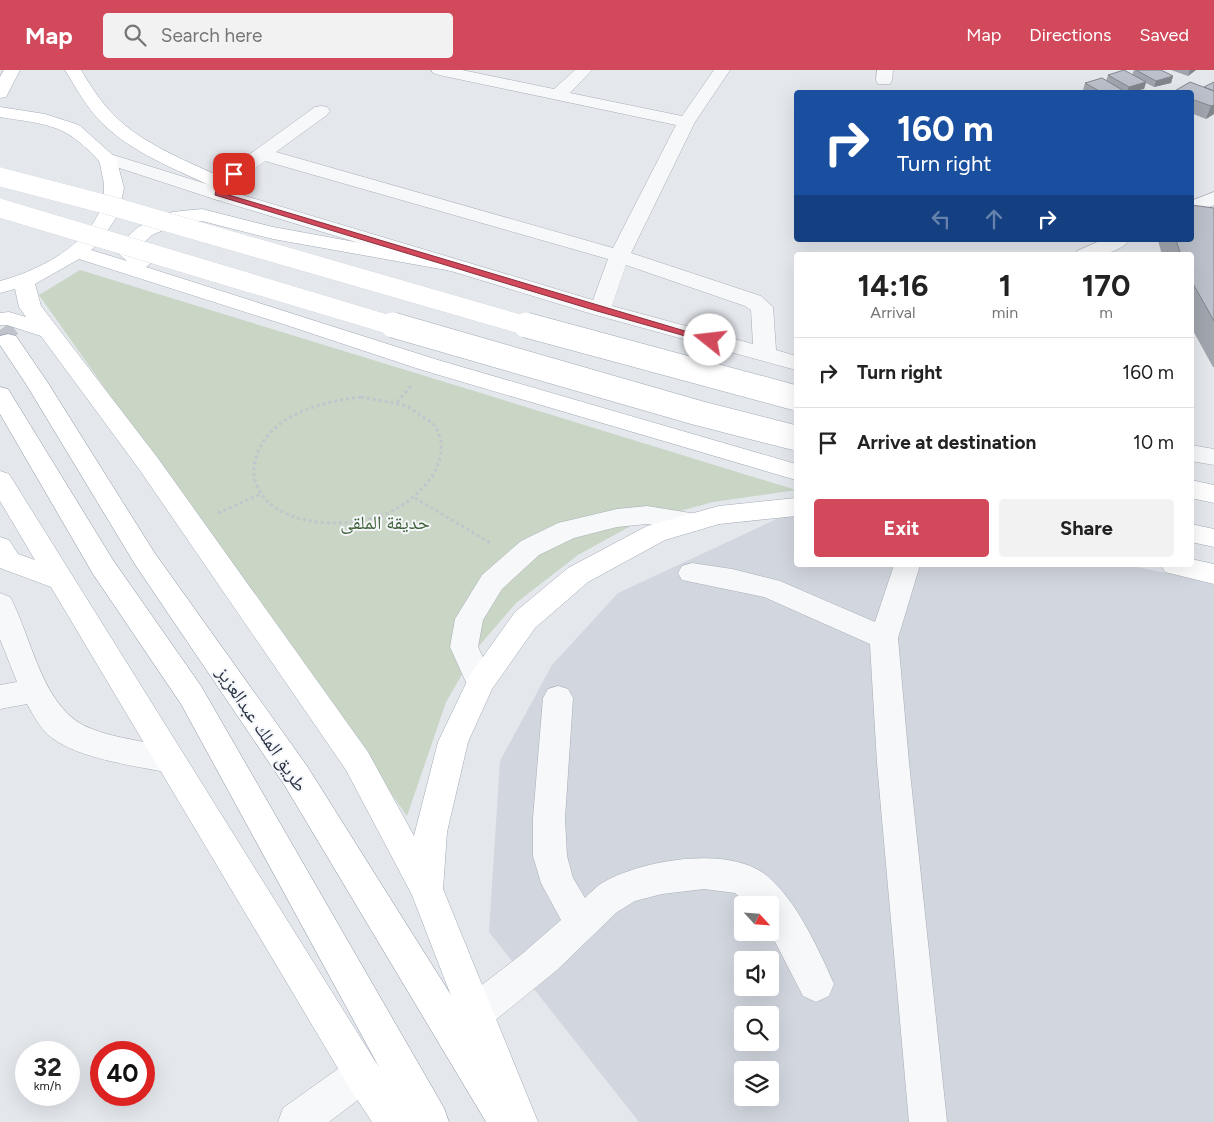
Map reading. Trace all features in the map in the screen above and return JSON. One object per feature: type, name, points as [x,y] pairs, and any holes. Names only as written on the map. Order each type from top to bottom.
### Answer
[{"type":"main road","points":[[73,70],[80,83],[111,122],[219,189]]},
{"type":"main road","points":[[0,112],[45,119],[73,129],[107,158],[115,188],[108,214],[93,238],[77,252],[55,266],[12,284],[50,332],[192,526],[357,761],[426,889],[474,1014],[519,1122]]},
{"type":"main road","points":[[0,177],[108,205],[494,318],[794,397]]},
{"type":"main road","points":[[0,208],[492,355],[698,413],[794,437]]},
{"type":"main road","points":[[291,319],[154,270],[124,250],[144,231],[179,216],[202,215],[273,233],[463,267]]},
{"type":"main road","points":[[77,252],[440,368],[794,471]]},
{"type":"main road","points":[[4,330],[9,318],[50,332]]},
{"type":"main road","name":"طريق الملك عبدالعزيز","points":[[4,330],[145,559],[296,776],[508,1122]]},
{"type":"main road","name":"طريق الملك عبدالعزيز","points":[[0,394],[103,567],[191,695],[430,1122]]},
{"type":"main road","points":[[0,480],[362,1074],[395,1122]]},
{"type":"main road","points":[[1194,490],[1214,494]]},
{"type":"main road","points":[[426,889],[431,832],[453,742],[480,683],[525,620],[578,575],[656,533],[719,515],[794,507]]},
{"type":"main road","points":[[1194,534],[1214,538]]},
{"type":"main road","points":[[3,559],[59,579]]},
{"type":"main road","points":[[1182,567],[1211,574]]},
{"type":"street","points":[[439,70],[686,122]]},
{"type":"street","points":[[558,95],[584,70]]},
{"type":"street","points":[[600,309],[619,256],[686,122],[722,70]]},
{"type":"street","points":[[219,189],[262,154],[322,111]]},
{"type":"street","points":[[262,154],[619,256],[753,301],[762,308],[765,356]]},
{"type":"street","points":[[107,158],[219,189],[600,309],[794,363]]},
{"type":"street","points":[[1194,207],[1214,198]]},
{"type":"street","points":[[1091,252],[1114,242]]},
{"type":"street","points":[[1194,454],[1214,458]]},
{"type":"street","points":[[480,683],[464,647],[469,619],[492,582],[530,548],[567,530],[617,518],[647,515],[694,522]]},
{"type":"street","points":[[905,567],[884,638],[894,772],[928,1122]]},
{"type":"street","points":[[692,573],[732,579],[770,588],[884,638]]},
{"type":"street","points":[[0,604],[35,691],[50,716],[68,733],[96,743],[170,760]]},
{"type":"street","points":[[0,697],[35,691]]},
{"type":"street","points":[[558,698],[549,818],[550,856],[558,883],[581,924]]},
{"type":"street","points":[[474,1014],[539,963],[614,894],[643,884],[685,874],[721,874],[751,884],[772,905],[816,984]]},
{"type":"street","points":[[305,1120],[362,1074]]},
{"type":"path","points":[[361,397],[397,402],[412,408],[434,425],[440,436],[443,448],[442,461],[436,474],[415,498],[399,508],[374,518],[340,524],[319,523],[284,513],[270,504],[261,494],[255,481],[254,468],[256,454],[264,441],[288,418],[323,403],[361,397]]},
{"type":"path","points":[[192,526],[261,494]]},
{"type":"path","points":[[415,498],[517,559]]},
{"type":"shaded area","points":[[794,511],[794,567],[1137,567],[1214,583],[1214,1122],[639,1122],[489,932],[500,761],[552,665],[618,593]]},
{"type":"green space","name":"حديقة الملقى","points":[[80,270],[794,490],[713,502],[636,523],[578,555],[516,603],[478,647],[446,702],[407,816],[39,295]]},
{"type":"building","points":[[1124,70],[1146,82],[1129,87],[1108,75]]},
{"type":"building","points":[[1136,70],[1161,70],[1173,76],[1156,81]]},
{"type":"building","points":[[1102,78],[1122,90],[1097,90],[1085,83]]},
{"type":"building","points":[[1190,82],[1214,91],[1214,105],[1211,106],[1194,100],[1194,90],[1176,90]]},
{"type":"building","points":[[1214,82],[1214,91],[1204,87]]},
{"type":"building","points":[[1194,205],[1214,208],[1214,321],[1194,285],[1194,252],[1180,252],[1177,242],[1194,242]]},
{"type":"tunnel","points":[[0,330],[8,341]]},
{"type":"route","points":[[234,174],[221,184],[218,194],[600,309],[710,340]]}]
